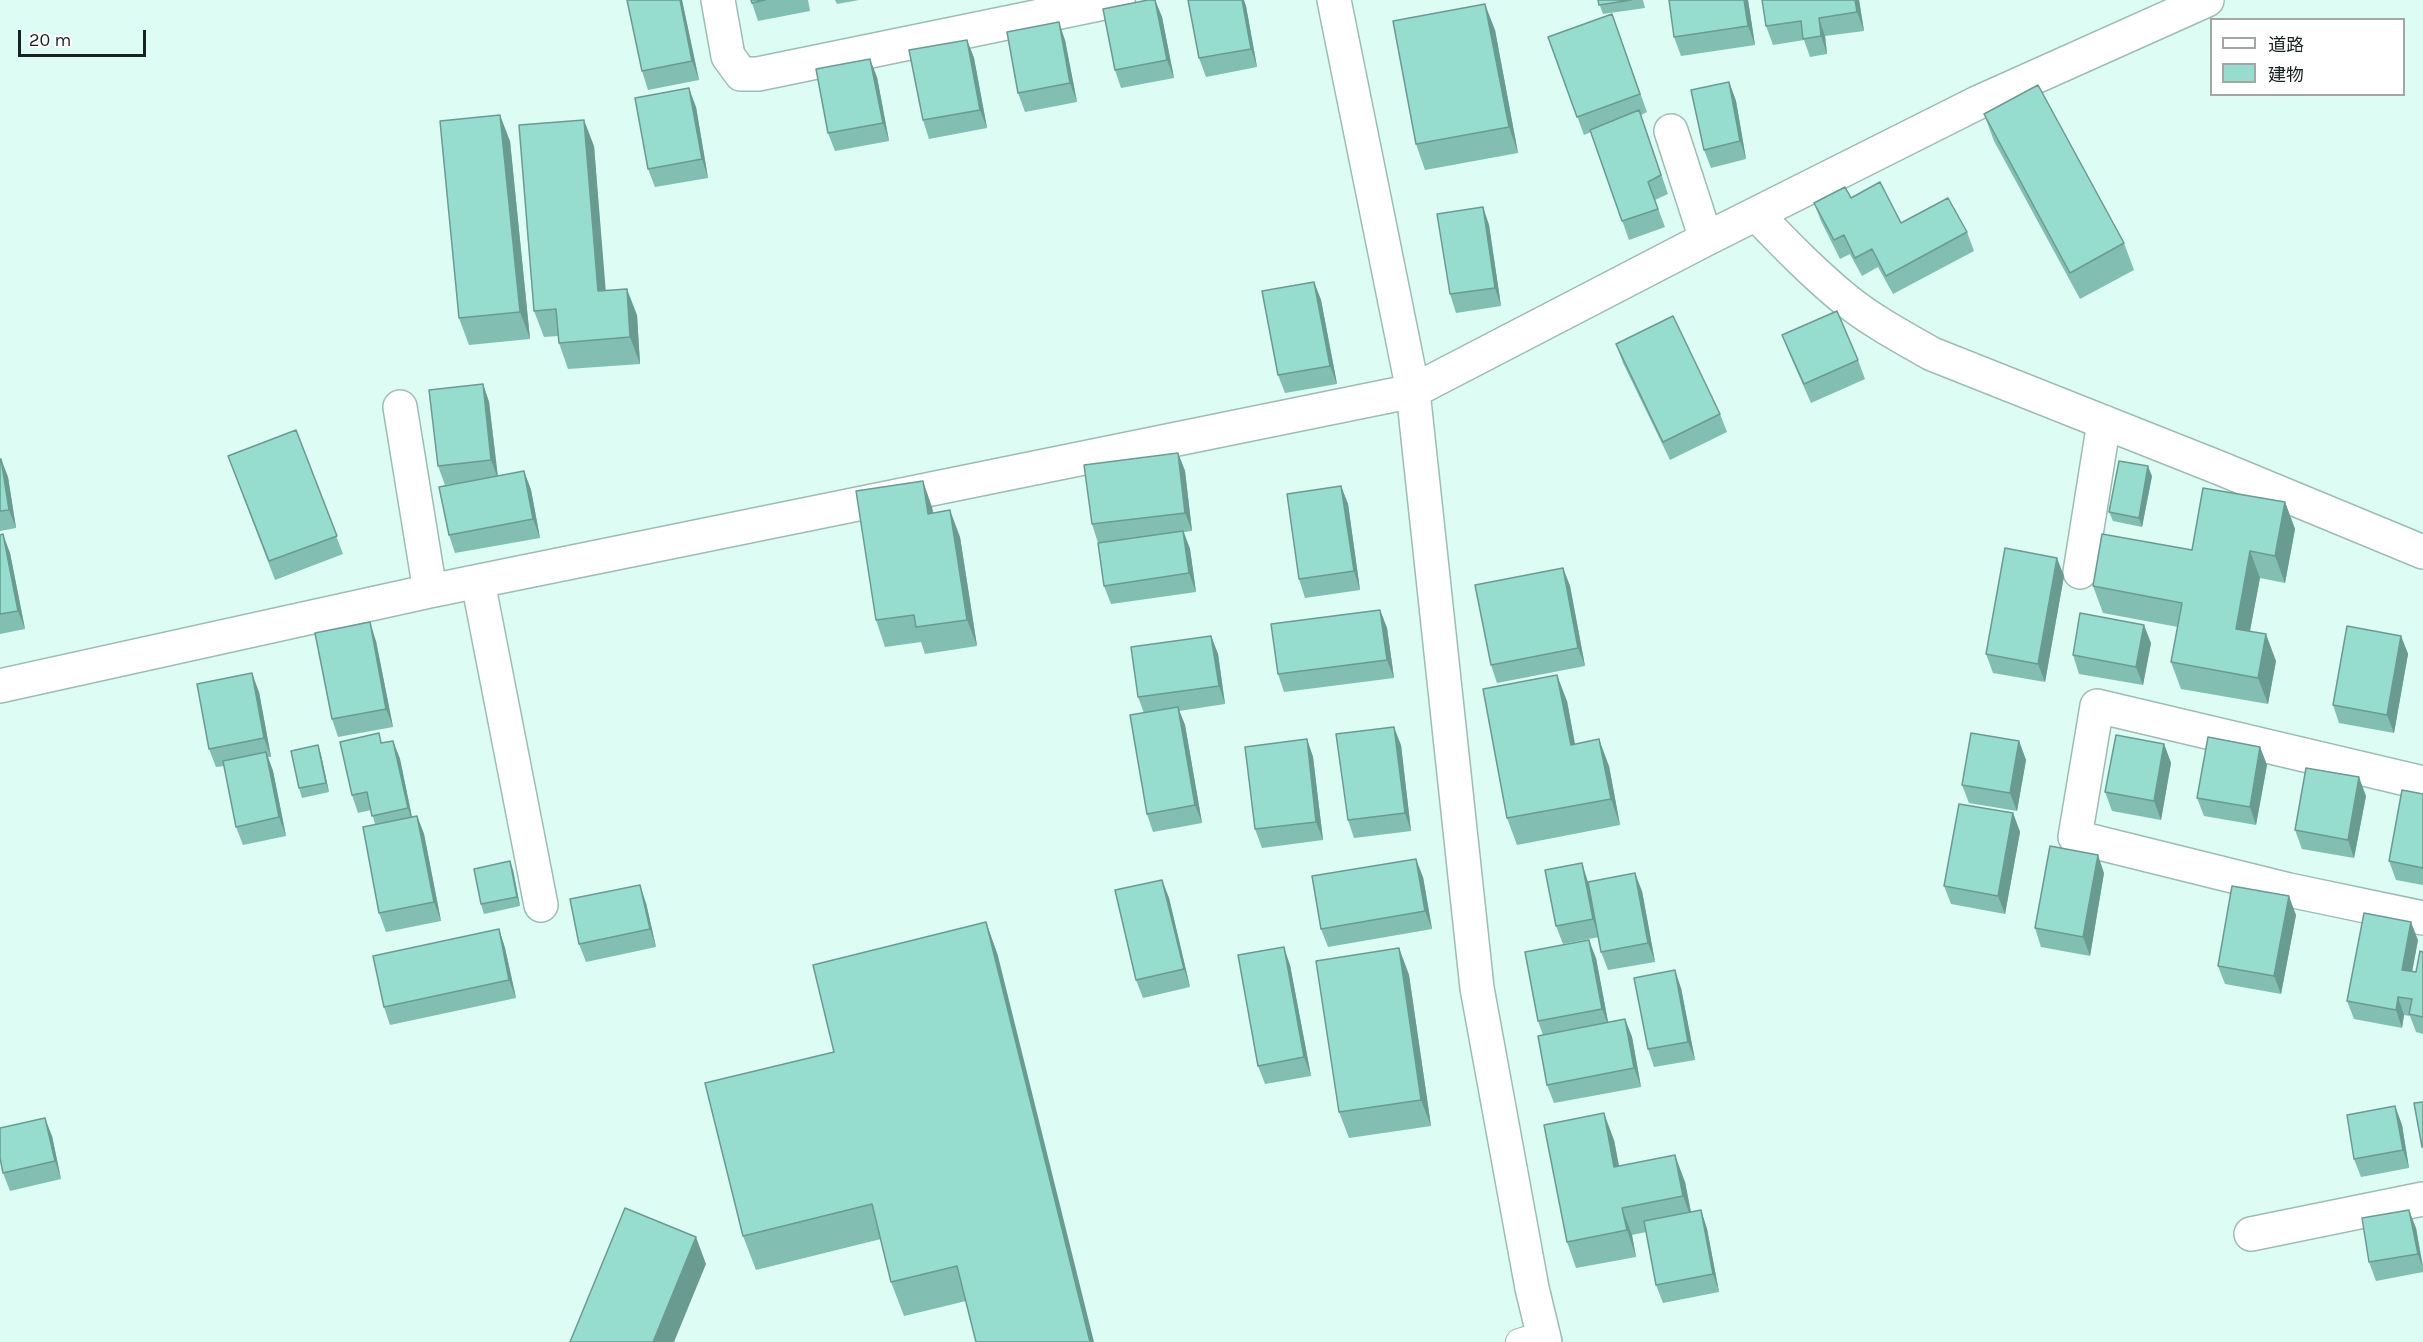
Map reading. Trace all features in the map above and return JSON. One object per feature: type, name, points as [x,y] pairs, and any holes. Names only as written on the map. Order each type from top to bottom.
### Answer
[{"type":"street","points":[[718,0],[728,56],[741,74],[758,74],[1118,0]]},
{"type":"street","points":[[1334,0],[1413,391],[1476,988],[1532,1288],[1536,1340]]},
{"type":"street","points":[[0,686],[430,591],[1413,391],[1706,239],[1977,103],[2207,0]]},
{"type":"street","points":[[1671,131],[1706,239]]},
{"type":"street","points":[[1756,214],[1794,254],[1847,300],[1890,330],[1932,354],[2423,552]]},
{"type":"street","points":[[400,407],[430,591]]},
{"type":"street","points":[[2080,572],[2104,422]]},
{"type":"street","points":[[478,582],[541,905]]},
{"type":"street","points":[[2423,783],[2097,706],[2075,837],[2289,890],[2423,918]]},
{"type":"street","points":[[2251,1234],[2423,1199]]},
{"type":"building","points":[[627,0],[680,0],[692,61],[642,71]]},
{"type":"building","points":[[1155,0],[1167,60],[1115,70],[1103,9]]},
{"type":"building","points":[[1188,0],[1242,0],[1251,49],[1199,58]]},
{"type":"building","points":[[1598,0],[1631,0],[1599,5]]},
{"type":"building","points":[[1669,0],[1744,0],[1748,26],[1674,37]]},
{"type":"building","points":[[1762,0],[1855,0],[1857,12],[1819,18],[1821,36],[1803,39],[1801,21],[1766,26]]},
{"type":"building","points":[[1485,4],[1509,127],[1416,144],[1393,21]]},
{"type":"building","points":[[1612,14],[1640,94],[1577,117],[1548,37]]},
{"type":"building","points":[[1059,22],[1070,83],[1018,93],[1007,32]]},
{"type":"building","points":[[967,40],[980,110],[923,120],[909,50]]},
{"type":"building","points":[[870,59],[883,123],[828,133],[816,69]]},
{"type":"building","points":[[1729,82],[1740,141],[1704,150],[1691,90]]},
{"type":"building","points":[[2038,85],[2124,243],[2070,273],[1984,114]]},
{"type":"building","points":[[689,88],[702,159],[648,169],[635,98]]},
{"type":"building","points":[[1639,110],[1661,175],[1648,182],[1658,209],[1622,221],[1590,130]]},
{"type":"building","points":[[500,115],[520,312],[459,318],[440,121]]},
{"type":"building","points":[[584,120],[598,291],[627,289],[630,337],[559,343],[556,309],[534,311],[519,125]]},
{"type":"building","points":[[1880,182],[1901,223],[1948,198],[1967,232],[1886,276],[1872,249],[1855,258],[1844,235],[1834,240],[1814,203],[1845,187],[1851,198]]},
{"type":"building","points":[[1483,207],[1495,288],[1450,294],[1437,214]]},
{"type":"building","points":[[1314,282],[1330,366],[1278,375],[1262,291]]},
{"type":"building","points":[[1837,311],[1858,360],[1804,384],[1782,335]]},
{"type":"building","points":[[1673,316],[1720,414],[1663,442],[1616,344]]},
{"type":"building","points":[[483,384],[491,460],[438,466],[429,390]]},
{"type":"building","points":[[296,430],[337,536],[269,561],[228,456]]},
{"type":"building","points":[[1178,453],[1185,513],[1092,524],[1084,465]]},
{"type":"building","points":[[0,459],[9,510],[0,511]]},
{"type":"building","points":[[2119,461],[2148,466],[2139,518],[2109,512]]},
{"type":"building","points":[[524,471],[533,519],[449,535],[439,487]]},
{"type":"building","points":[[923,481],[928,514],[950,510],[967,620],[916,627],[914,615],[876,620],[856,491]]},
{"type":"building","points":[[1341,486],[1354,571],[1299,579],[1287,494]]},
{"type":"building","points":[[2203,488],[2285,502],[2275,556],[2250,551],[2236,629],[2266,634],[2258,678],[2171,662],[2182,603],[2093,586],[2102,534],[2192,550]]},
{"type":"building","points":[[1183,531],[1189,573],[1104,586],[1098,543]]},
{"type":"building","points":[[3,534],[18,611],[0,614],[0,535]]},
{"type":"building","points":[[2005,548],[2057,558],[2038,664],[1986,654]]},
{"type":"building","points":[[1563,568],[1578,648],[1491,665],[1475,585]]},
{"type":"building","points":[[1380,610],[1387,660],[1278,674],[1271,624]]},
{"type":"building","points":[[2080,613],[2144,625],[2136,667],[2073,655]]},
{"type":"building","points":[[370,622],[386,709],[332,719],[315,633]]},
{"type":"building","points":[[2347,626],[2401,636],[2387,715],[2333,705]]},
{"type":"building","points":[[1211,636],[1219,686],[1138,697],[1131,647]]},
{"type":"building","points":[[252,673],[264,738],[209,749],[197,684]]},
{"type":"building","points":[[1557,675],[1571,745],[1599,739],[1611,799],[1507,818],[1483,689]]},
{"type":"building","points":[[1178,707],[1195,805],[1147,814],[1130,715]]},
{"type":"building","points":[[1394,727],[1405,813],[1348,820],[1336,734]]},
{"type":"building","points":[[379,733],[381,743],[393,741],[408,808],[372,816],[367,792],[352,795],[340,742]]},
{"type":"building","points":[[1971,733],[2019,741],[2010,793],[1962,785]]},
{"type":"building","points":[[2116,735],[2164,744],[2154,801],[2105,792]]},
{"type":"building","points":[[2208,737],[2260,747],[2250,807],[2197,798]]},
{"type":"building","points":[[1307,739],[1316,822],[1255,829],[1245,747]]},
{"type":"building","points":[[318,745],[326,783],[299,788],[291,751]]},
{"type":"building","points":[[266,752],[279,817],[236,827],[223,761]]},
{"type":"building","points":[[2306,768],[2359,777],[2348,840],[2295,830]]},
{"type":"building","points":[[2402,790],[2423,794],[2423,868],[2389,861]]},
{"type":"building","points":[[1959,804],[2013,813],[1998,896],[1944,886]]},
{"type":"building","points":[[417,816],[434,902],[379,913],[363,827]]},
{"type":"building","points":[[2050,846],[2098,855],[2083,937],[2035,928]]},
{"type":"building","points":[[1416,859],[1425,911],[1321,929],[1312,876]]},
{"type":"building","points":[[510,861],[517,897],[481,904],[474,869]]},
{"type":"building","points":[[1582,863],[1593,919],[1556,926],[1545,870]]},
{"type":"building","points":[[1635,873],[1648,943],[1601,952],[1588,882]]},
{"type":"building","points":[[1162,880],[1184,969],[1136,980],[1115,890]]},
{"type":"building","points":[[640,885],[650,929],[579,944],[570,899]]},
{"type":"building","points":[[2232,886],[2289,896],[2274,976],[2218,966]]},
{"type":"building","points":[[2364,913],[2411,922],[2402,970],[2416,972],[2420,951],[2423,952],[2423,1017],[2409,1014],[2412,999],[2398,997],[2396,1010],[2347,1001]]},
{"type":"building","points":[[986,922],[1090,1342],[976,1342],[957,1266],[891,1282],[872,1204],[743,1236],[705,1083],[834,1052],[813,965]]},
{"type":"building","points":[[499,929],[509,980],[384,1007],[373,956]]},
{"type":"building","points":[[1589,940],[1602,1009],[1538,1021],[1525,952]]},
{"type":"building","points":[[1284,947],[1304,1057],[1258,1066],[1238,955]]},
{"type":"building","points":[[1399,948],[1421,1100],[1339,1112],[1316,961]]},
{"type":"building","points":[[1675,970],[1688,1042],[1648,1049],[1634,978]]},
{"type":"building","points":[[1625,1019],[1634,1068],[1547,1085],[1538,1036]]},
{"type":"building","points":[[2423,1102],[2423,1147],[2422,1147],[2414,1103]]},
{"type":"building","points":[[2395,1106],[2403,1150],[2354,1159],[2347,1115]]},
{"type":"building","points":[[1604,1113],[1614,1167],[1675,1155],[1683,1196],[1622,1208],[1627,1230],[1567,1242],[1544,1125]]},
{"type":"building","points":[[45,1118],[55,1161],[3,1173],[0,1158],[0,1128]]},
{"type":"building","points":[[625,1208],[696,1237],[653,1342],[570,1342]]},
{"type":"building","points":[[1701,1210],[1713,1274],[1656,1285],[1644,1221]]},
{"type":"building","points":[[2409,1210],[2418,1254],[2369,1262],[2362,1218]]}]
